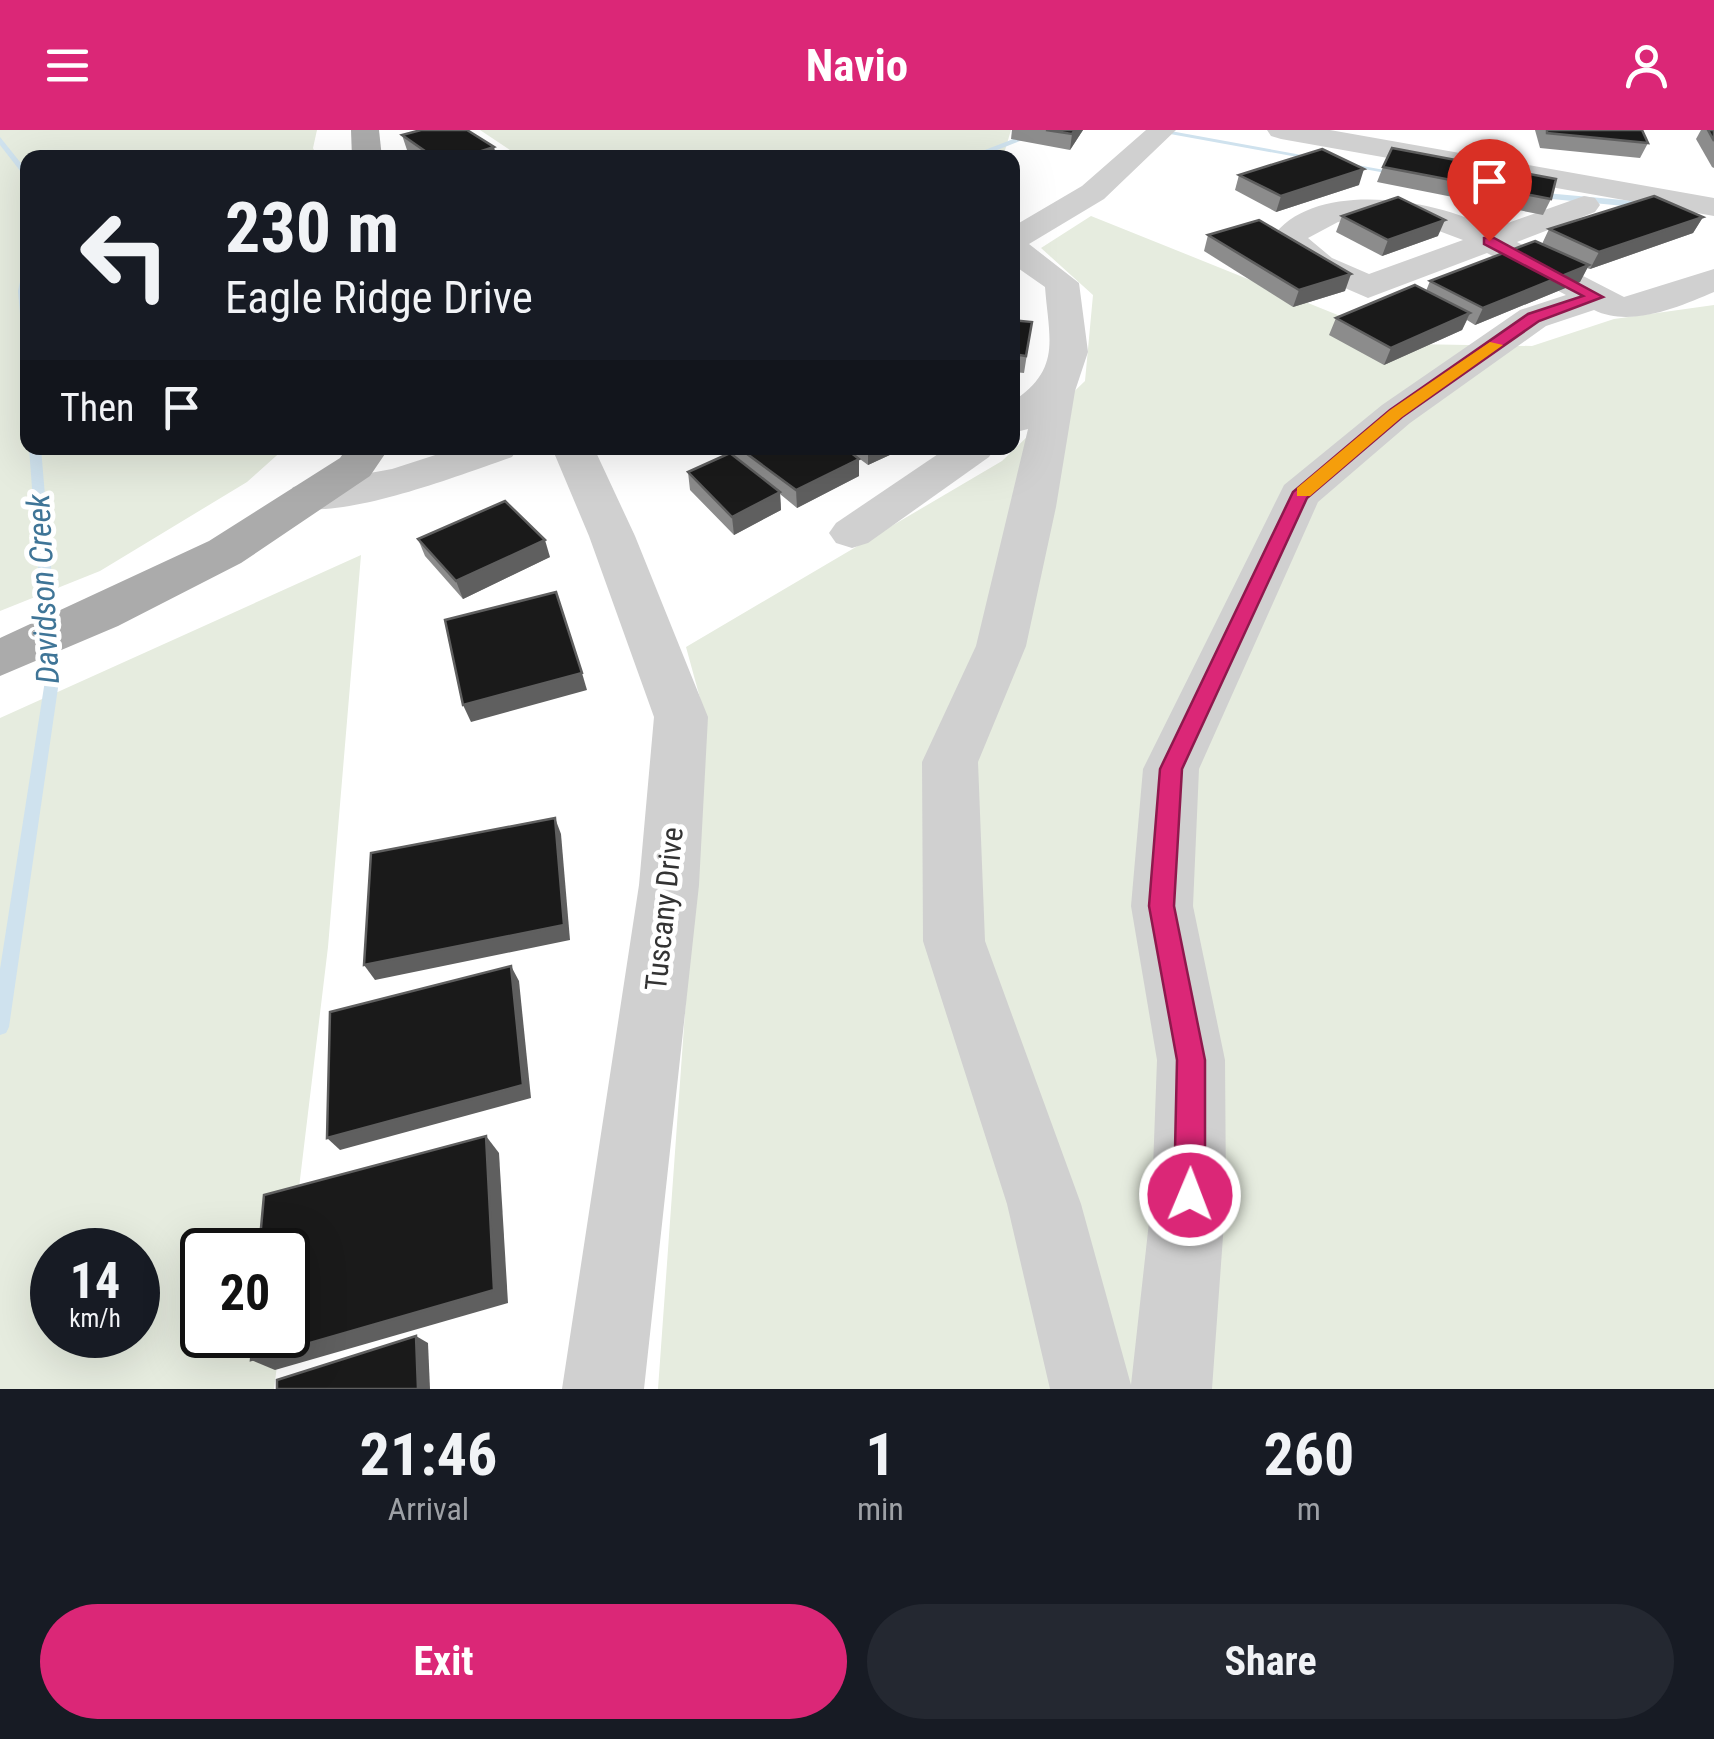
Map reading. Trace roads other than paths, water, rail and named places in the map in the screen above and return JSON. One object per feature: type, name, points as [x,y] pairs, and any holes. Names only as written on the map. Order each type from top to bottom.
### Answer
[{"type":"main road","points":[[0,658],[102,614],[225,552],[355,466],[363,455]]},
{"type":"street","points":[[1020,236],[1052,222],[1105,188],[1162,130]]},
{"type":"street","points":[[1282,130],[1714,207]]},
{"type":"street","points":[[1584,206],[1489,241],[1368,287],[1320,265],[1288,238],[1310,222],[1344,210],[1370,207],[1458,225],[1489,241],[1596,297],[1620,310],[1676,295],[1714,279]]},
{"type":"street","points":[[1020,254],[1062,283],[1070,352],[1034,406],[1046,450],[1001,646],[950,762],[954,941],[1044,1204],[1091,1389]]},
{"type":"street","points":[[1171,1389],[1190,1195],[1191,1060],[1162,906],[1171,769],[1300,496],[1396,414],[1533,318],[1596,297]]},
{"type":"street","points":[[309,496],[400,481],[476,455]]},
{"type":"street","name":"Tuscany Drive","points":[[576,455],[612,536],[681,717],[669,884],[603,1389]]},
{"type":"street","points":[[852,532],[964,455]]},
{"type":"waterway","points":[[990,150],[1044,130]]},
{"type":"waterway","points":[[1152,130],[1397,173]]},
{"type":"waterway","points":[[0,139],[20,168]]},
{"type":"waterway","points":[[1534,195],[1645,205]]},
{"type":"waterway","name":"Davidson Creek","points":[[0,1027],[53,674],[36,455]]}]
